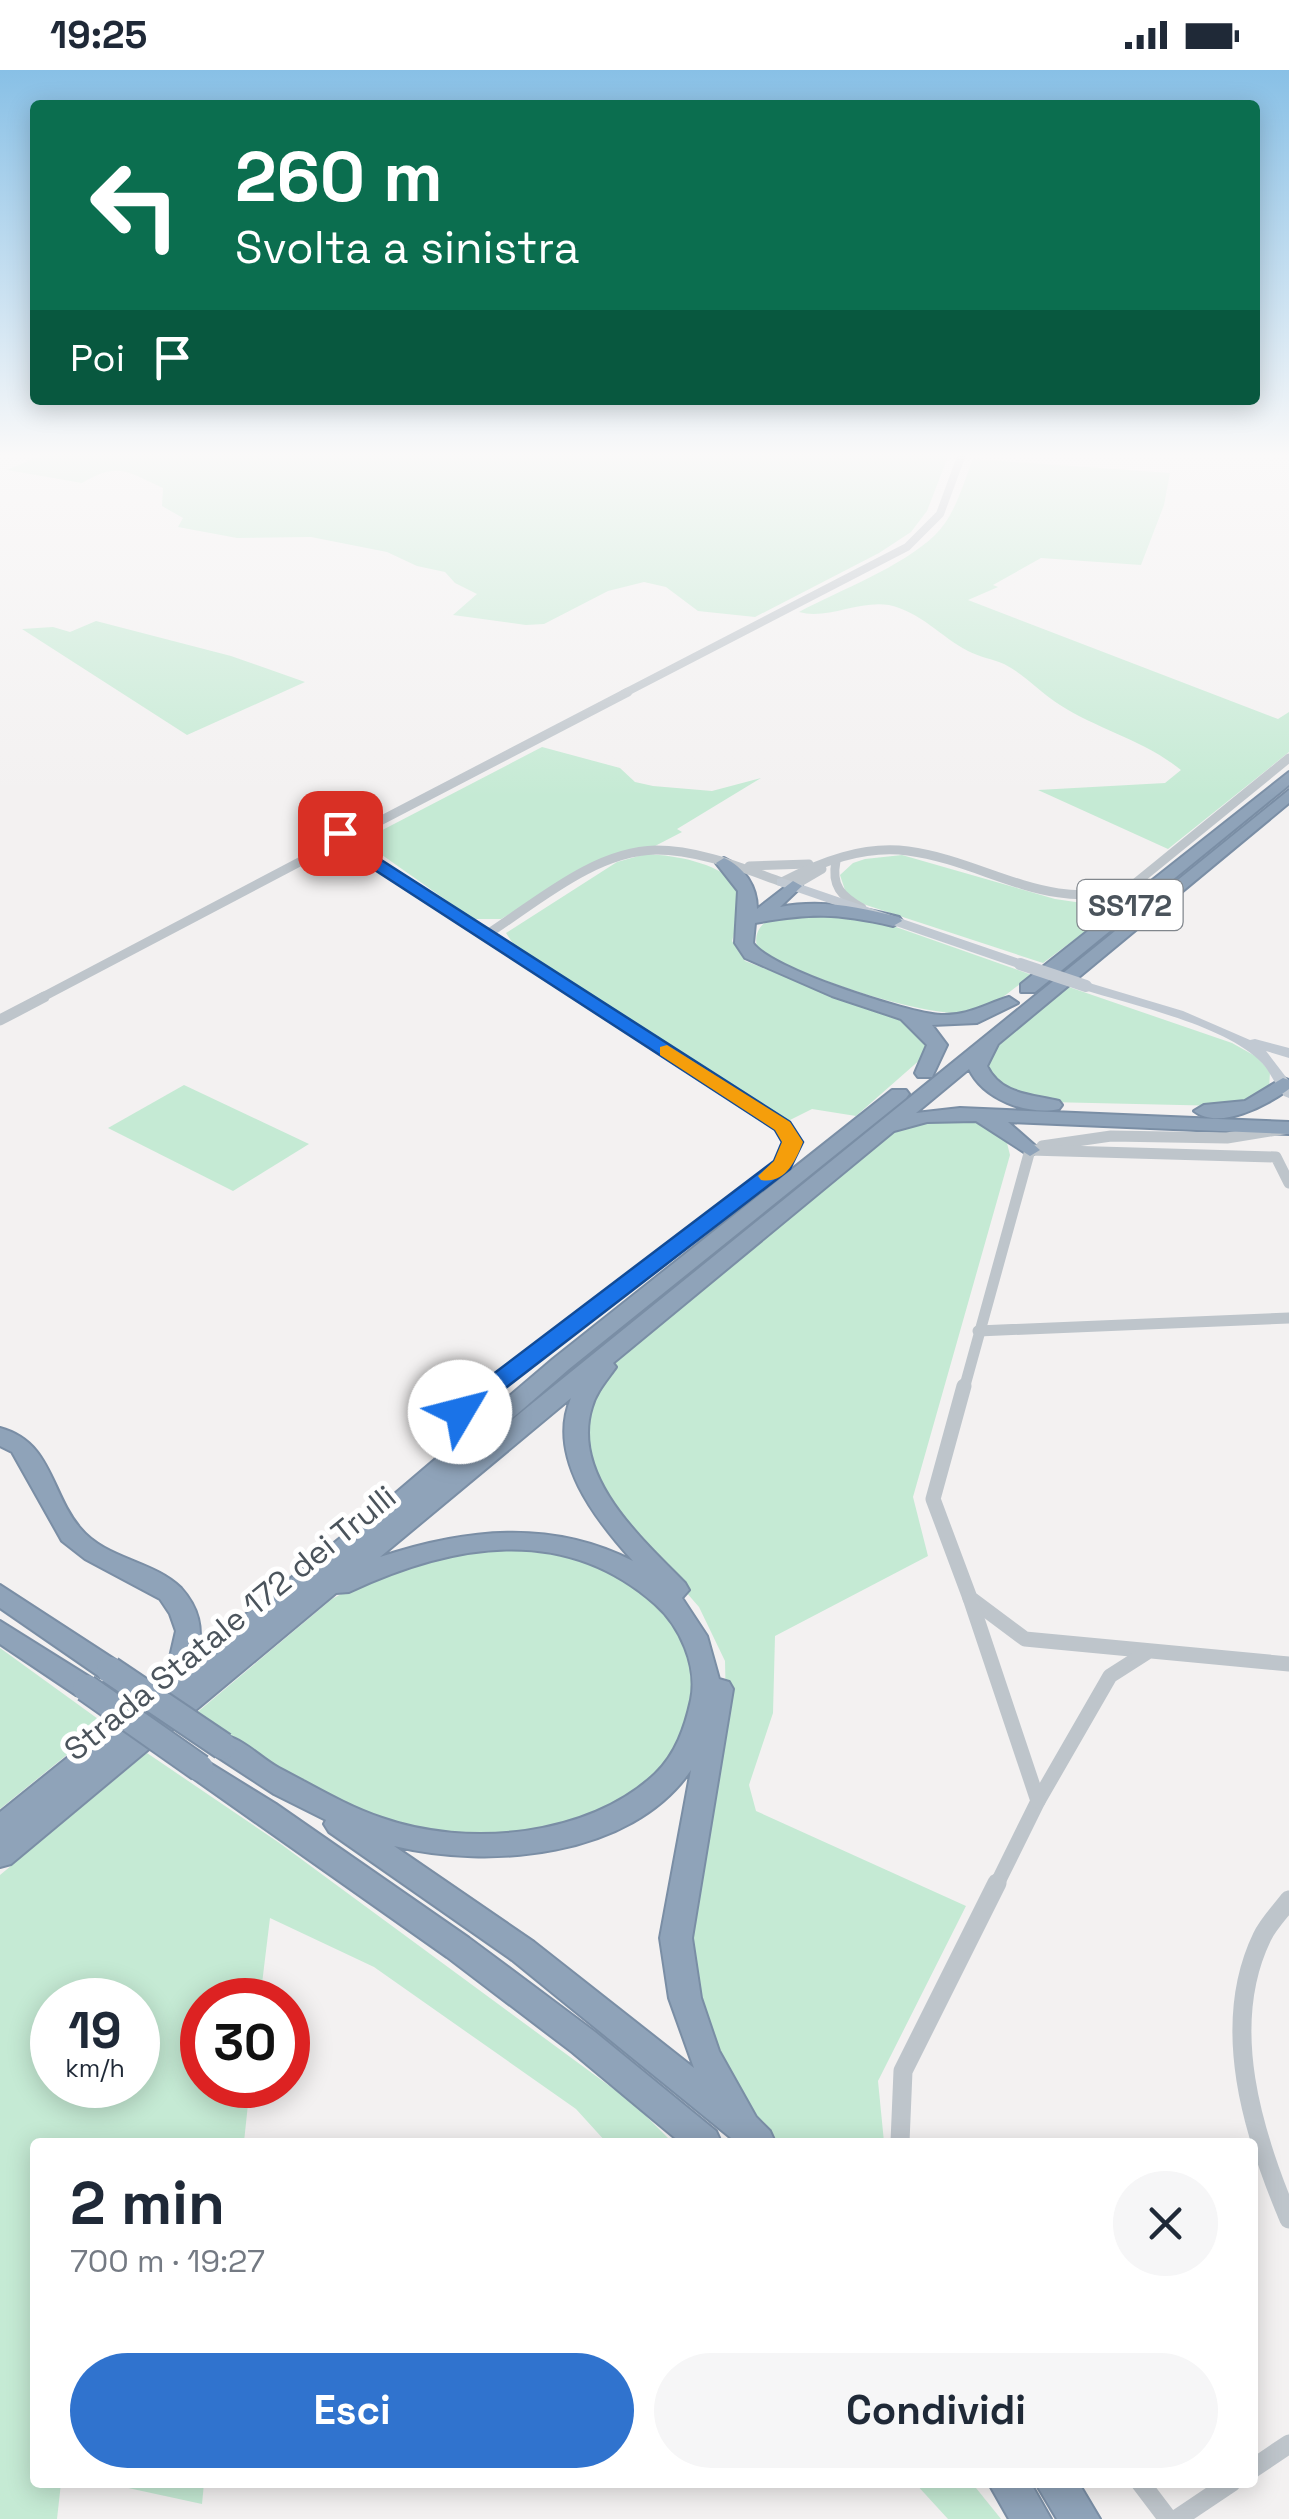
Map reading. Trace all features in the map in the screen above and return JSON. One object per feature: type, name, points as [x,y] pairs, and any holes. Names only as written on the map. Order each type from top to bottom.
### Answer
[{"type":"highway","name":"Strada Statale 172 dei Trulli","points":[[3,1826],[176,1688],[575,1353],[1289,777]]},
{"type":"highway","name":"Strada Statale 172 dei Trulli","points":[[0,1855],[996,1032],[1289,795]]},
{"type":"highway","points":[[724,863],[748,887],[751,917],[744,943],[758,959],[903,1013],[940,1020],[968,1020],[1008,1003]]},
{"type":"highway","points":[[751,917],[788,884]]},
{"type":"highway","points":[[751,917],[824,906],[884,918]]},
{"type":"highway","points":[[903,1013],[934,1037],[936,1053],[925,1073]]},
{"type":"highway","points":[[996,1032],[978,1059],[979,1073],[999,1092],[1032,1102],[1237,1110],[1263,1101],[1287,1085]]},
{"type":"highway","points":[[874,1135],[911,1119],[960,1114],[1289,1128]]},
{"type":"highway","points":[[960,1114],[999,1124],[1030,1150]]},
{"type":"highway","points":[[617,1347],[578,1412],[580,1449],[591,1488],[619,1529],[693,1607],[717,1654],[720,1702],[682,1885],[676,1938],[685,1998],[704,2055],[751,2135]]},
{"type":"highway","points":[[0,1436],[21,1446],[71,1535],[94,1553],[169,1592],[183,1611],[190,1631],[176,1688]]},
{"type":"highway","points":[[0,1630],[86,1688],[212,1757],[274,1778],[360,1823],[434,1843],[520,1845],[564,1838],[619,1815],[663,1782],[690,1746],[706,1694],[701,1654],[692,1631],[667,1598],[623,1566],[570,1546],[512,1540],[428,1553],[366,1573],[286,1618]]},
{"type":"highway","points":[[0,1594],[110,1670],[212,1757],[606,2057],[699,2138]]},
{"type":"highway","points":[[274,1778],[523,1950],[751,2135]]},
{"type":"highway","points":[[1010,2488],[1032,2519]]},
{"type":"highway","points":[[1058,2488],[1081,2519]]},
{"type":"street","points":[[0,1020],[328,847],[351,841],[866,568]]},
{"type":"street","points":[[724,863],[788,866],[878,850],[911,851],[1059,894],[1115,893],[1132,885],[1289,758]]},
{"type":"street","points":[[351,841],[486,935],[783,1126],[792,1142],[783,1164],[460,1412]]},
{"type":"street","points":[[486,935],[624,855],[673,851],[724,863],[1289,1053]]},
{"type":"street","points":[[788,884],[836,860]]},
{"type":"street","points":[[836,860],[832,880],[836,891],[884,918]]},
{"type":"street","points":[[1217,1030],[1264,1056],[1287,1085]]},
{"type":"street","points":[[1030,1150],[1075,1139],[1227,1138],[1289,1128]]},
{"type":"street","points":[[1030,1150],[1276,1157],[1289,1183]]},
{"type":"street","points":[[1030,1150],[933,1499],[1038,1801]]},
{"type":"street","points":[[978,1331],[1289,1318]]},
{"type":"street","points":[[970,1598],[1025,1639],[1289,1664]]},
{"type":"street","points":[[900,2138],[903,2071],[1038,1801],[1110,1676],[1146,1653]]},
{"type":"street","points":[[1289,1900],[1263,1936],[1250,1972],[1246,2024],[1246,2095],[1270,2178],[1289,2219]]},
{"type":"street","points":[[1258,2465],[1289,2444]]},
{"type":"street","points":[[1145,2488],[1168,2519]]},
{"type":"street","points":[[1177,2519],[1223,2488]]},
{"type":"green space","points":[[428,568],[849,568],[755,617],[698,611],[666,587],[644,582],[608,591],[544,624],[526,625],[453,615],[477,594],[455,583],[445,572]]},
{"type":"green space","points":[[887,568],[1023,568],[993,585],[998,587],[968,600],[1278,719],[1289,712],[1289,752],[1168,849],[1038,790],[1165,783],[1181,770],[1167,760],[1075,714],[1011,668],[968,651],[900,608],[878,604],[821,614],[799,612]]},
{"type":"green space","points":[[96,621],[231,656],[305,682],[187,735],[22,629],[53,627],[70,632]]},
{"type":"green space","points":[[542,747],[620,768],[635,782],[653,786],[712,791],[761,778],[677,829],[682,832],[655,846],[609,856],[501,919],[473,919],[365,843],[367,838]]},
{"type":"green space","points":[[646,854],[695,861],[739,883],[742,905],[732,941],[745,961],[915,1026],[927,1045],[922,1058],[856,1116],[812,1109],[786,1122],[514,945],[506,933],[617,862]]},
{"type":"green space","points":[[902,855],[1055,899],[1089,904],[1129,899],[1043,963],[860,903],[846,893],[840,875],[853,863]]},
{"type":"green space","points":[[859,914],[1032,975],[989,1006],[954,1013],[862,993],[798,970],[757,948],[757,933],[777,917]]},
{"type":"green space","points":[[1066,986],[1232,1043],[1257,1057],[1270,1072],[1269,1089],[1253,1101],[1224,1106],[1048,1102],[1028,1099],[990,1081],[984,1060]]},
{"type":"green space","points":[[184,1085],[309,1144],[233,1191],[108,1128]]},
{"type":"green space","points":[[967,1119],[1005,1135],[1010,1155],[913,1497],[928,1556],[775,1636],[773,1713],[749,1785],[756,1811],[966,1906],[878,2081],[884,2138],[773,2138],[747,2110],[696,2015],[684,1924],[726,1709],[725,1661],[699,1607],[597,1490],[583,1444],[586,1404],[610,1366],[897,1129],[922,1120]]},
{"type":"green space","points":[[492,1547],[591,1559],[638,1583],[674,1618],[693,1662],[694,1708],[672,1756],[633,1797],[570,1827],[510,1839],[435,1837],[340,1805],[194,1715],[332,1599],[379,1574]]},
{"type":"green space","points":[[0,1648],[105,1724],[0,1809]]},
{"type":"green space","points":[[147,1753],[278,1842],[634,2104],[668,2138],[602,2138],[576,2109],[374,1967],[270,1918],[263,1978],[180,1978],[180,2108],[248,2108],[244,2138],[30,2138],[30,2488],[60,2488],[57,2519],[0,2519],[0,1875]]},
{"type":"green space","points":[[128,2488],[204,2488],[202,2504]]},
{"type":"green space","points":[[920,2488],[976,2488],[1001,2519],[948,2519]]},
{"type":"slow traffic","points":[[667,1051],[783,1126],[792,1142],[783,1164],[768,1176]]},
{"type":"route","points":[[340,833],[356,837],[357,842],[350,847],[783,1126],[792,1142],[783,1164],[460,1412]]}]
